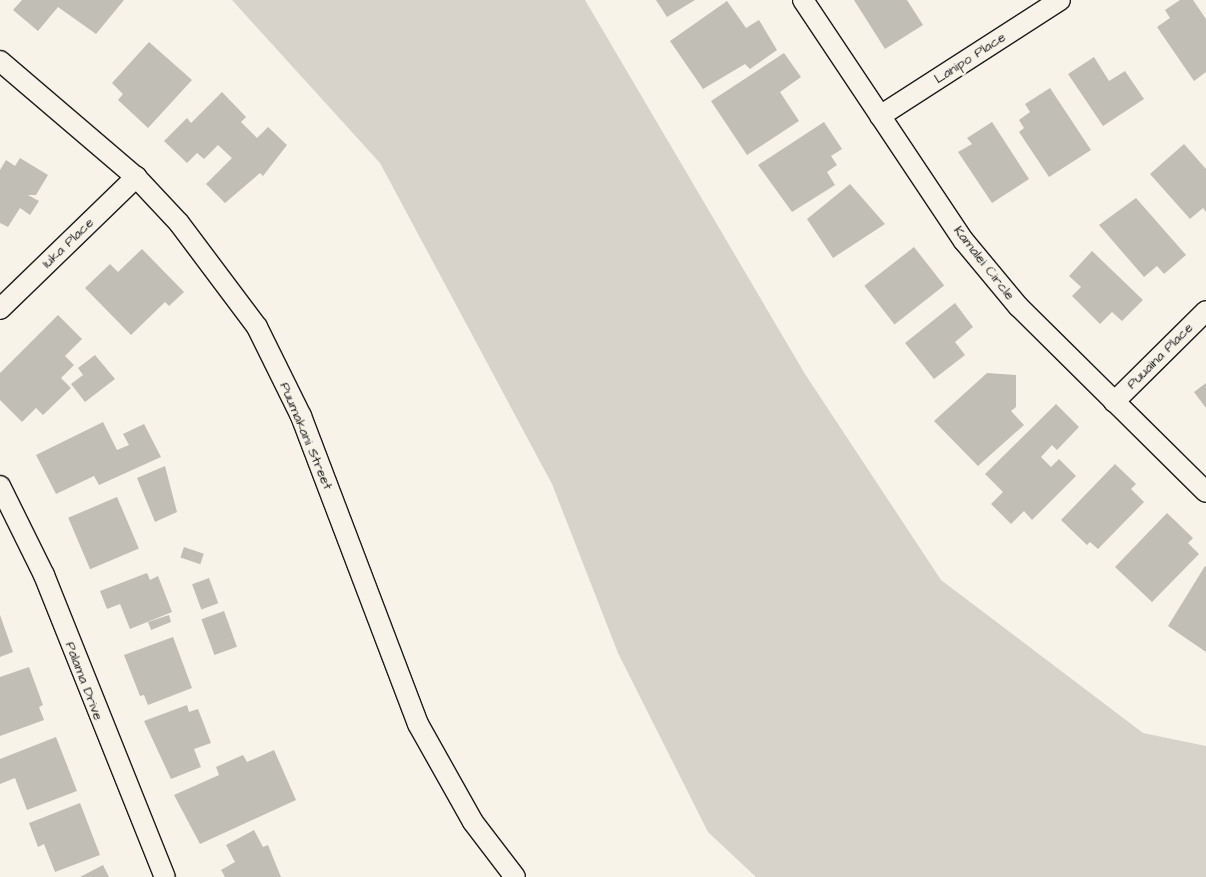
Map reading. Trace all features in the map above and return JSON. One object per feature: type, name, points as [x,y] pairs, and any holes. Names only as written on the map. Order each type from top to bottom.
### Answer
[{"type":"street","name":"Kamalei Circle","points":[[803,0],[964,241],[1018,306],[1206,492]]},
{"type":"street","name":"Lanipo Place","points":[[880,116],[1060,0]]},
{"type":"street","name":"Puumakani Street","points":[[0,61],[136,177],[185,230],[257,327],[301,416],[418,724],[473,822],[515,877]]},
{"type":"street","name":"Iuka Place","points":[[0,309],[136,177]]},
{"type":"street","name":"Puuaina Place","points":[[1114,402],[1206,311]]},
{"type":"street","name":"Palama Drive","points":[[0,486],[44,574],[165,877]]},
{"type":"shaded area","points":[[232,0],[585,0],[805,374],[941,580],[1143,733],[1206,746],[1206,877],[756,877],[708,832],[618,653],[552,484],[380,163]]},
{"type":"building","points":[[22,0],[124,0],[96,34],[58,7],[38,31],[13,10]]},
{"type":"building","points":[[656,0],[695,0],[667,17]]},
{"type":"building","points":[[854,0],[907,0],[923,25],[885,49]]},
{"type":"building","points":[[1180,0],[1193,0],[1206,19],[1206,72],[1194,81],[1157,27],[1170,18],[1165,10]]},
{"type":"building","points":[[727,1],[746,28],[759,20],[777,50],[750,69],[745,64],[703,89],[670,41]]},
{"type":"building","points":[[149,42],[192,80],[148,128],[118,100],[123,94],[112,83]]},
{"type":"building","points":[[784,53],[801,77],[780,92],[799,121],[747,155],[711,101]]},
{"type":"building","points":[[1094,57],[1109,81],[1125,71],[1144,99],[1103,126],[1068,74]]},
{"type":"building","points":[[1050,88],[1091,150],[1049,177],[1019,132],[1024,128],[1019,120],[1030,112],[1025,104]]},
{"type":"building","points":[[222,92],[246,117],[241,122],[257,138],[268,127],[287,145],[263,176],[260,173],[225,203],[206,184],[232,158],[218,145],[204,159],[197,153],[187,163],[164,141],[187,118],[191,123]]},
{"type":"building","points":[[824,122],[842,149],[831,156],[837,165],[827,172],[835,185],[792,212],[758,165]]},
{"type":"building","points":[[992,122],[1029,179],[992,203],[958,152],[972,144],[967,138]]},
{"type":"building","points":[[1184,144],[1206,169],[1206,212],[1203,208],[1190,219],[1150,174]]},
{"type":"building","points":[[20,158],[48,175],[36,195],[28,195],[39,201],[30,215],[20,208],[8,227],[0,223],[0,170],[6,160],[15,166]]},
{"type":"building","points":[[850,184],[885,224],[833,258],[807,219]]},
{"type":"building","points":[[1136,198],[1186,255],[1164,274],[1157,266],[1144,277],[1099,225]]},
{"type":"building","points":[[914,247],[944,286],[895,324],[864,286]]},
{"type":"building","points":[[142,249],[184,292],[169,306],[165,302],[131,335],[85,288],[110,264],[118,272]]},
{"type":"building","points":[[1092,251],[1143,300],[1122,321],[1112,312],[1100,324],[1072,296],[1081,287],[1069,276]]},
{"type":"building","points":[[955,303],[973,327],[955,342],[965,355],[934,379],[905,343]]},
{"type":"building","points":[[58,315],[82,339],[65,356],[74,365],[61,378],[71,388],[43,415],[36,408],[22,422],[0,400],[0,373]]},
{"type":"building","points":[[95,355],[115,379],[85,402],[71,384],[83,375],[78,368]]},
{"type":"building","points":[[987,373],[1016,375],[1016,407],[1011,411],[1024,425],[978,466],[934,421]]},
{"type":"building","points":[[1206,383],[1206,408],[1194,392]]},
{"type":"building","points":[[1056,404],[1079,427],[1057,450],[1052,445],[1041,457],[1051,467],[1059,459],[1076,476],[1032,520],[1024,511],[1011,524],[991,504],[1003,492],[985,474]]},
{"type":"building","points":[[103,422],[117,450],[129,445],[123,434],[144,424],[161,457],[99,485],[94,476],[56,494],[36,455]]},
{"type":"building","points":[[1115,464],[1136,484],[1131,489],[1144,502],[1098,549],[1090,542],[1087,545],[1061,520]]},
{"type":"building","points":[[165,466],[177,512],[155,522],[137,478]]},
{"type":"building","points":[[117,497],[139,549],[90,569],[68,518]]},
{"type":"building","points":[[1167,513],[1193,538],[1188,543],[1199,554],[1152,602],[1115,567]]},
{"type":"building","points":[[184,547],[204,554],[200,564],[180,557]]},
{"type":"building","points":[[1206,567],[1206,652],[1168,626]]},
{"type":"building","points":[[147,573],[150,580],[158,576],[172,612],[130,629],[120,604],[107,609],[100,591]]},
{"type":"building","points":[[209,578],[218,603],[201,610],[192,584]]},
{"type":"building","points":[[224,611],[237,647],[214,655],[201,619]]},
{"type":"building","points":[[0,615],[13,652],[0,657]]},
{"type":"building","points":[[169,615],[171,622],[151,630],[148,622]]},
{"type":"building","points":[[173,637],[192,688],[148,705],[144,695],[140,696],[124,655]]},
{"type":"building","points":[[29,667],[43,705],[39,707],[44,720],[0,736],[0,677]]},
{"type":"building","points":[[187,705],[189,712],[198,709],[211,743],[194,749],[201,767],[171,779],[144,721]]},
{"type":"building","points":[[56,737],[77,791],[27,810],[15,778],[0,784],[0,759]]},
{"type":"building","points":[[274,750],[296,800],[200,844],[174,795],[219,775],[216,767],[243,755],[247,762]]},
{"type":"building","points":[[80,803],[100,855],[55,872],[44,844],[38,847],[29,823]]},
{"type":"building","points":[[254,830],[263,847],[268,845],[281,877],[225,877],[221,870],[235,862],[226,845]]},
{"type":"building","points":[[103,865],[109,877],[80,877]]}]
